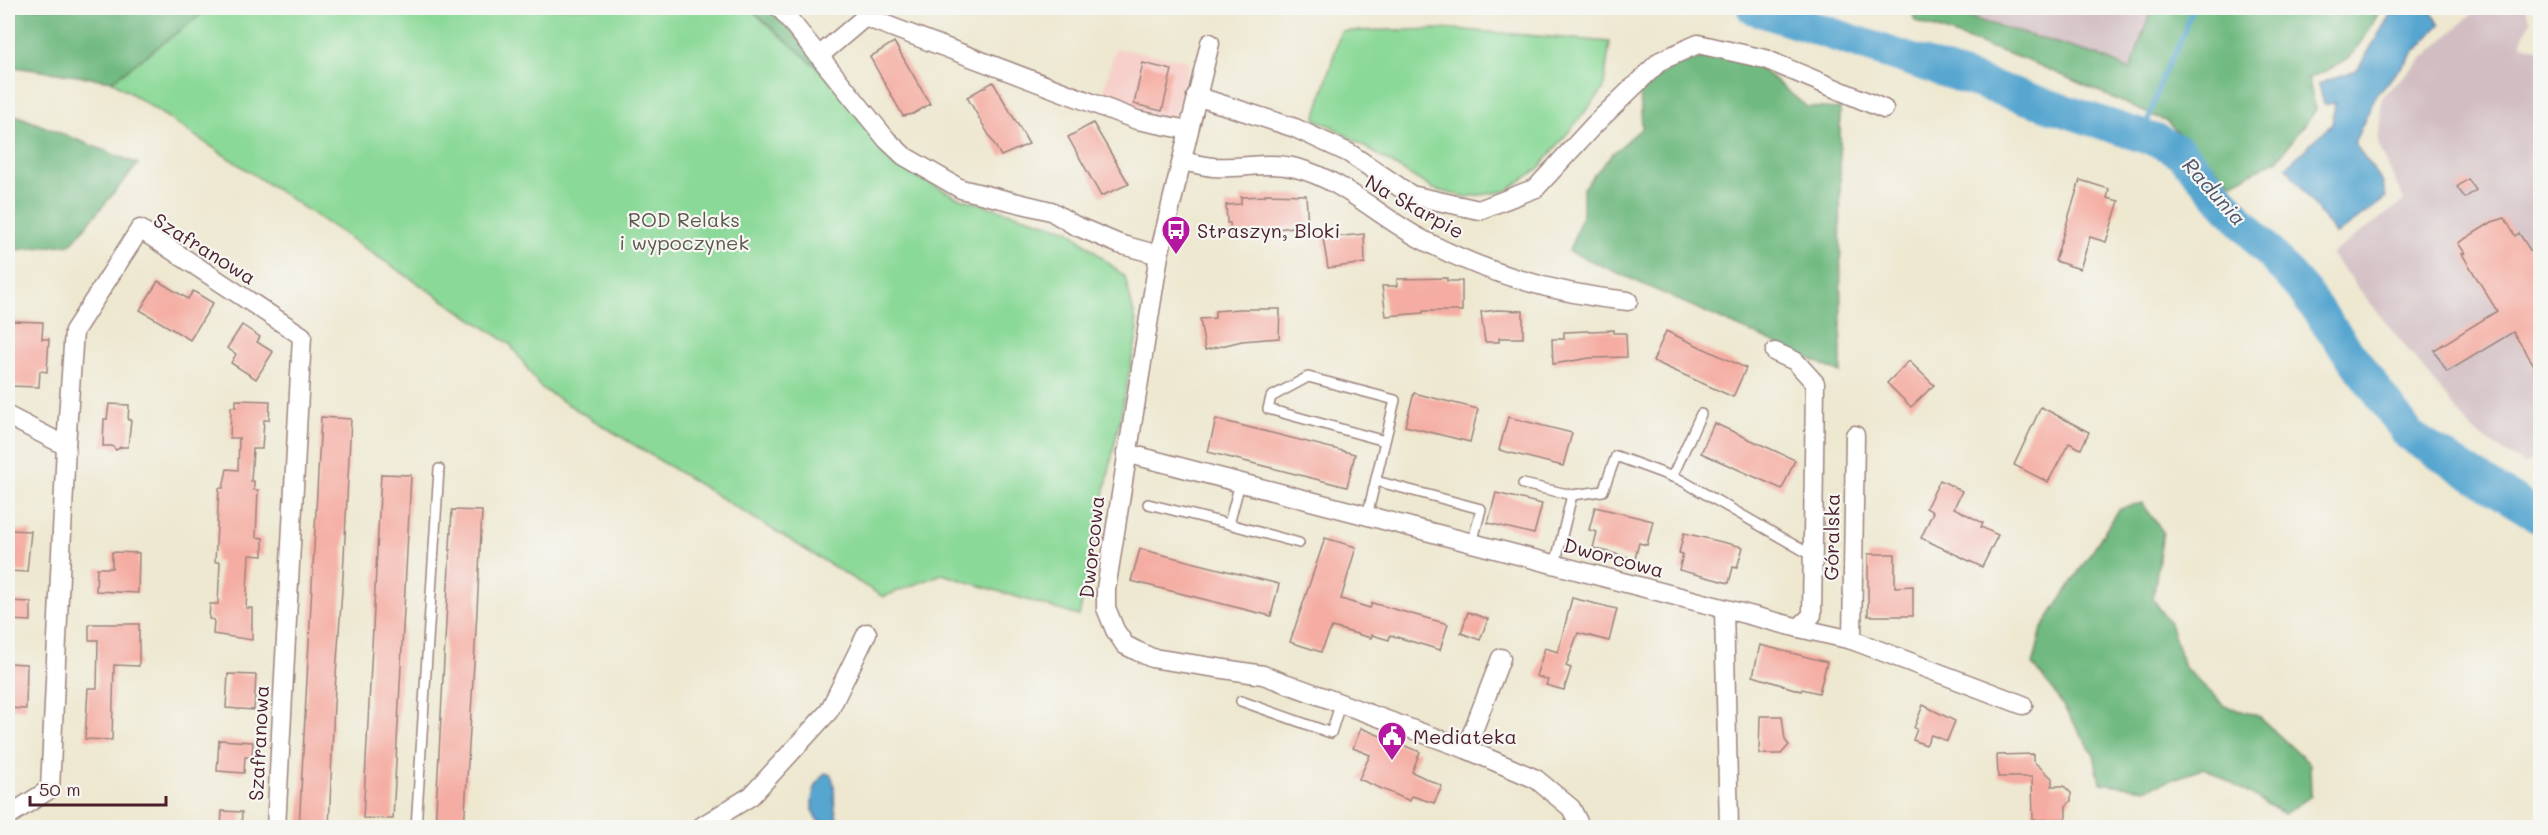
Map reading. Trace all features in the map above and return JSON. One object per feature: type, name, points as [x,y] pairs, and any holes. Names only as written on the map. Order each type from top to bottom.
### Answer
[{"type":"street","points":[[780,8],[887,140],[904,156],[932,175],[961,189],[1052,211],[1074,225],[1119,243],[1159,255]]},
{"type":"street","points":[[819,56],[865,17],[1137,120],[1188,130]]},
{"type":"street","name":"Dworcowa","points":[[1210,43],[1159,255],[1126,453],[1106,589],[1106,608],[1125,645],[1152,658],[1250,671],[1466,749],[1536,779],[1571,808],[1581,828]]},
{"type":"street","points":[[1196,96],[1313,136],[1349,153],[1412,195],[1479,210],[1536,188],[1593,126],[1660,61],[1698,44],[1765,59],[1884,109]]},
{"type":"street","name":"Na Skarpie","points":[[1182,161],[1214,167],[1259,164],[1295,168],[1324,178],[1423,240],[1479,266],[1576,294],[1628,301]]},
{"type":"street","name":"Szafranowa","points":[[8,816],[50,789],[66,446],[74,331],[140,229],[302,336],[276,828]]},
{"type":"street","points":[[1775,352],[1795,361],[1815,383],[1812,615],[1799,628]]},
{"type":"street","points":[[8,416],[66,446]]},
{"type":"street","name":"Góralska","points":[[1852,640],[1855,435]]},
{"type":"street","name":"Dworcowa","points":[[1126,453],[1799,628]]},
{"type":"street","points":[[1724,609],[1730,828]]},
{"type":"street","points":[[1799,628],[1852,640],[2023,705]]},
{"type":"street","points":[[699,828],[751,796],[829,711],[867,633]]},
{"type":"street","points":[[1466,749],[1501,658]]},
{"type":"lane","points":[[1367,516],[1395,400],[1308,377],[1271,397],[1269,409],[1385,441]]},
{"type":"lane","points":[[1672,477],[1701,414]]},
{"type":"lane","points":[[1523,484],[1572,495],[1603,491],[1616,456],[1672,477],[1813,556]]},
{"type":"lane","points":[[416,828],[440,469]]},
{"type":"lane","points":[[1376,481],[1481,509],[1472,544]]},
{"type":"lane","points":[[1229,524],[1240,483]]},
{"type":"lane","points":[[1555,565],[1572,495]]},
{"type":"lane","points":[[1148,504],[1299,543]]},
{"type":"lane","points":[[1241,701],[1331,733],[1341,702]]},
{"type":"shaded area","points":[[1937,8],[2152,8],[2130,70],[2097,55]]},
{"type":"shaded area","points":[[2478,8],[2524,8],[2531,20],[2521,44],[2540,49],[2540,456],[2525,465],[2474,432],[2331,254],[2404,201],[2378,144],[2382,96]]},
{"type":"shaded area","points":[[1115,48],[1189,61],[1174,127],[1100,105]]},
{"type":"green space","points":[[8,8],[210,8],[112,81],[8,66]]},
{"type":"green space","name":"ROD Relaks i wypoczynek","points":[[210,8],[749,8],[828,77],[895,165],[957,197],[1069,230],[1125,277],[1138,331],[1079,616],[942,574],[883,597],[541,388],[510,344],[112,81]]},
{"type":"green space","points":[[749,8],[774,8],[828,77]]},
{"type":"green space","points":[[1911,8],[1937,8],[2097,55],[2130,70],[2152,8],[2381,8],[2361,44],[2345,60],[2308,78],[2316,110],[2278,159],[2232,183],[2167,122],[2034,63],[1915,21]]},
{"type":"green space","points":[[1453,29],[1610,42],[1603,90],[1538,169],[1506,191],[1466,197],[1433,189],[1331,126],[1315,119],[1341,31]]},
{"type":"green space","points":[[1709,56],[1754,63],[1807,107],[1840,109],[1841,373],[1569,251],[1583,214],[1583,188],[1613,153],[1642,128],[1640,93],[1672,66]]},
{"type":"green space","points":[[8,112],[138,164],[71,244],[8,251]]},
{"type":"green space","points":[[2142,503],[2163,532],[2153,599],[2170,623],[2184,667],[2225,706],[2258,716],[2310,764],[2311,796],[2284,814],[2205,768],[2145,789],[2100,783],[2094,755],[2053,690],[2033,665],[2042,628],[2120,508]]},
{"type":"water","points":[[2394,8],[2428,8],[2440,24],[2376,95],[2354,143],[2383,183],[2386,198],[2336,235],[2286,167],[2332,124],[2335,103],[2324,105],[2319,84],[2358,69]]},
{"type":"water","points":[[825,773],[831,775],[834,785],[837,817],[835,823],[818,821],[813,809],[814,790]]},
{"type":"building","points":[[894,42],[930,104],[913,114],[903,116],[870,57]]},
{"type":"building","points":[[1143,63],[1172,70],[1162,111],[1134,104]]},
{"type":"building","points":[[993,82],[1029,144],[1001,156],[967,97]]},
{"type":"building","points":[[1093,123],[1129,184],[1101,196],[1068,137]]},
{"type":"building","points":[[2468,179],[2476,190],[2465,198],[2457,187]]},
{"type":"building","points":[[2080,180],[2109,189],[2107,198],[2119,201],[2106,242],[2090,237],[2080,269],[2055,261]]},
{"type":"building","points":[[1265,194],[1306,195],[1308,225],[1231,235],[1230,223],[1227,223],[1226,205],[1241,204],[1241,197],[1265,196]]},
{"type":"building","points":[[2505,218],[2515,236],[2519,233],[2541,267],[2541,376],[2513,332],[2447,372],[2434,350],[2497,311],[2462,254],[2465,253],[2458,243],[2492,222]]},
{"type":"building","points":[[1364,234],[1365,263],[1328,268],[1323,238]]},
{"type":"building","points":[[1447,278],[1447,281],[1462,281],[1462,311],[1423,311],[1423,313],[1386,316],[1382,286],[1397,286],[1397,279]]},
{"type":"building","points":[[158,281],[188,299],[193,291],[213,303],[190,340],[140,310]]},
{"type":"building","points":[[1280,309],[1279,338],[1242,341],[1205,350],[1200,319],[1215,318],[1215,311]]},
{"type":"building","points":[[1523,311],[1523,338],[1499,338],[1499,342],[1485,342],[1481,312]]},
{"type":"building","points":[[10,321],[43,322],[42,339],[49,339],[47,372],[40,371],[39,387],[8,386]]},
{"type":"building","points":[[242,325],[260,337],[257,342],[273,352],[256,379],[231,363],[236,354],[227,348]]},
{"type":"building","points":[[1614,330],[1614,333],[1626,333],[1627,357],[1590,358],[1553,364],[1552,339],[1564,339],[1564,332]]},
{"type":"building","points":[[1666,331],[1746,368],[1733,397],[1653,361]]},
{"type":"building","points":[[1909,361],[1934,385],[1911,407],[1887,383]]},
{"type":"building","points":[[1414,393],[1478,409],[1470,442],[1405,426]]},
{"type":"building","points":[[236,400],[270,401],[269,420],[264,420],[262,449],[253,449],[251,481],[254,481],[254,490],[258,490],[256,537],[263,538],[263,556],[249,555],[246,608],[252,608],[252,640],[213,634],[214,620],[209,619],[210,604],[218,604],[220,562],[215,562],[219,488],[223,488],[227,469],[238,470],[239,438],[230,438],[231,407],[236,407]]},
{"type":"building","points":[[109,404],[129,405],[128,420],[131,420],[128,447],[116,450],[112,446],[103,446],[104,419],[107,419]]},
{"type":"building","points":[[2041,407],[2089,432],[2081,449],[2069,443],[2048,482],[2014,465]]},
{"type":"building","points":[[321,417],[351,419],[343,576],[334,703],[329,828],[299,828]]},
{"type":"building","points":[[1508,417],[1572,433],[1563,466],[1499,450]]},
{"type":"building","points":[[1216,419],[1355,454],[1347,487],[1208,452]]},
{"type":"building","points":[[1714,423],[1795,460],[1782,489],[1701,453]]},
{"type":"building","points":[[381,474],[411,475],[393,819],[363,818]]},
{"type":"building","points":[[1940,480],[1962,491],[1954,508],[1983,523],[1981,527],[1998,535],[1982,567],[1921,538],[1933,512],[1926,508]]},
{"type":"building","points":[[1496,493],[1542,504],[1534,534],[1488,523]]},
{"type":"building","points":[[1595,507],[1653,521],[1647,545],[1639,543],[1635,559],[1593,548],[1597,532],[1589,530]]},
{"type":"building","points":[[452,510],[482,511],[476,630],[464,828],[435,828]]},
{"type":"building","points":[[8,530],[31,531],[27,572],[8,571]]},
{"type":"building","points":[[1684,533],[1743,547],[1737,568],[1733,567],[1729,583],[1679,570],[1683,554],[1679,553]]},
{"type":"building","points":[[1325,538],[1356,547],[1341,599],[1370,608],[1372,603],[1448,624],[1440,650],[1390,635],[1389,640],[1372,635],[1371,638],[1332,627],[1321,652],[1290,642]]},
{"type":"building","points":[[1140,549],[1279,584],[1271,616],[1131,581]]},
{"type":"building","points":[[112,552],[139,553],[138,593],[96,591],[97,568],[112,568]]},
{"type":"building","points":[[1868,554],[1895,554],[1895,587],[1913,586],[1913,616],[1868,616]]},
{"type":"building","points":[[1572,598],[1617,609],[1609,641],[1578,633],[1566,666],[1571,668],[1564,690],[1546,685],[1548,680],[1536,676],[1545,648],[1558,652]]},
{"type":"building","points":[[8,601],[31,602],[31,621],[8,620]]},
{"type":"building","points":[[1468,612],[1488,619],[1480,640],[1461,633]]},
{"type":"building","points":[[89,624],[139,624],[139,666],[114,665],[112,740],[85,739],[88,688],[97,688],[98,640],[89,640]]},
{"type":"building","points":[[1760,645],[1827,662],[1819,693],[1802,689],[1801,691],[1753,676]]},
{"type":"building","points":[[8,663],[27,664],[26,709],[8,708]]},
{"type":"building","points":[[228,674],[256,675],[254,710],[226,708]]},
{"type":"building","points":[[1923,705],[1955,721],[1947,741],[1931,735],[1926,745],[1913,740],[1917,729],[1914,728]]},
{"type":"building","points":[[1760,716],[1782,716],[1785,740],[1789,745],[1781,754],[1759,754]]},
{"type":"building","name":"Mediateka","points":[[1361,728],[1420,752],[1412,772],[1442,786],[1434,803],[1412,796],[1410,801],[1359,779],[1370,755],[1353,748]]},
{"type":"building","points":[[219,740],[253,742],[252,757],[245,757],[244,773],[217,771]]},
{"type":"building","points":[[2033,754],[2033,761],[2052,778],[2052,786],[2064,786],[2071,793],[2071,801],[2066,806],[2066,819],[2033,820],[2032,777],[1998,777],[1997,755]]},
{"type":"building","points":[[222,811],[242,812],[241,828],[221,828]]},
{"type":"waterway","name":"Radunia","points":[[1753,8],[2163,143],[2181,153],[2305,293],[2410,436],[2540,517]]},
{"type":"waterway","points":[[2143,136],[2162,77],[2180,42],[2193,8]]},
{"type":"place","name":"Straszyn, Bloki","points":[[1176,256]]},
{"type":"place","name":"Mediateka","points":[[1392,762]]}]
